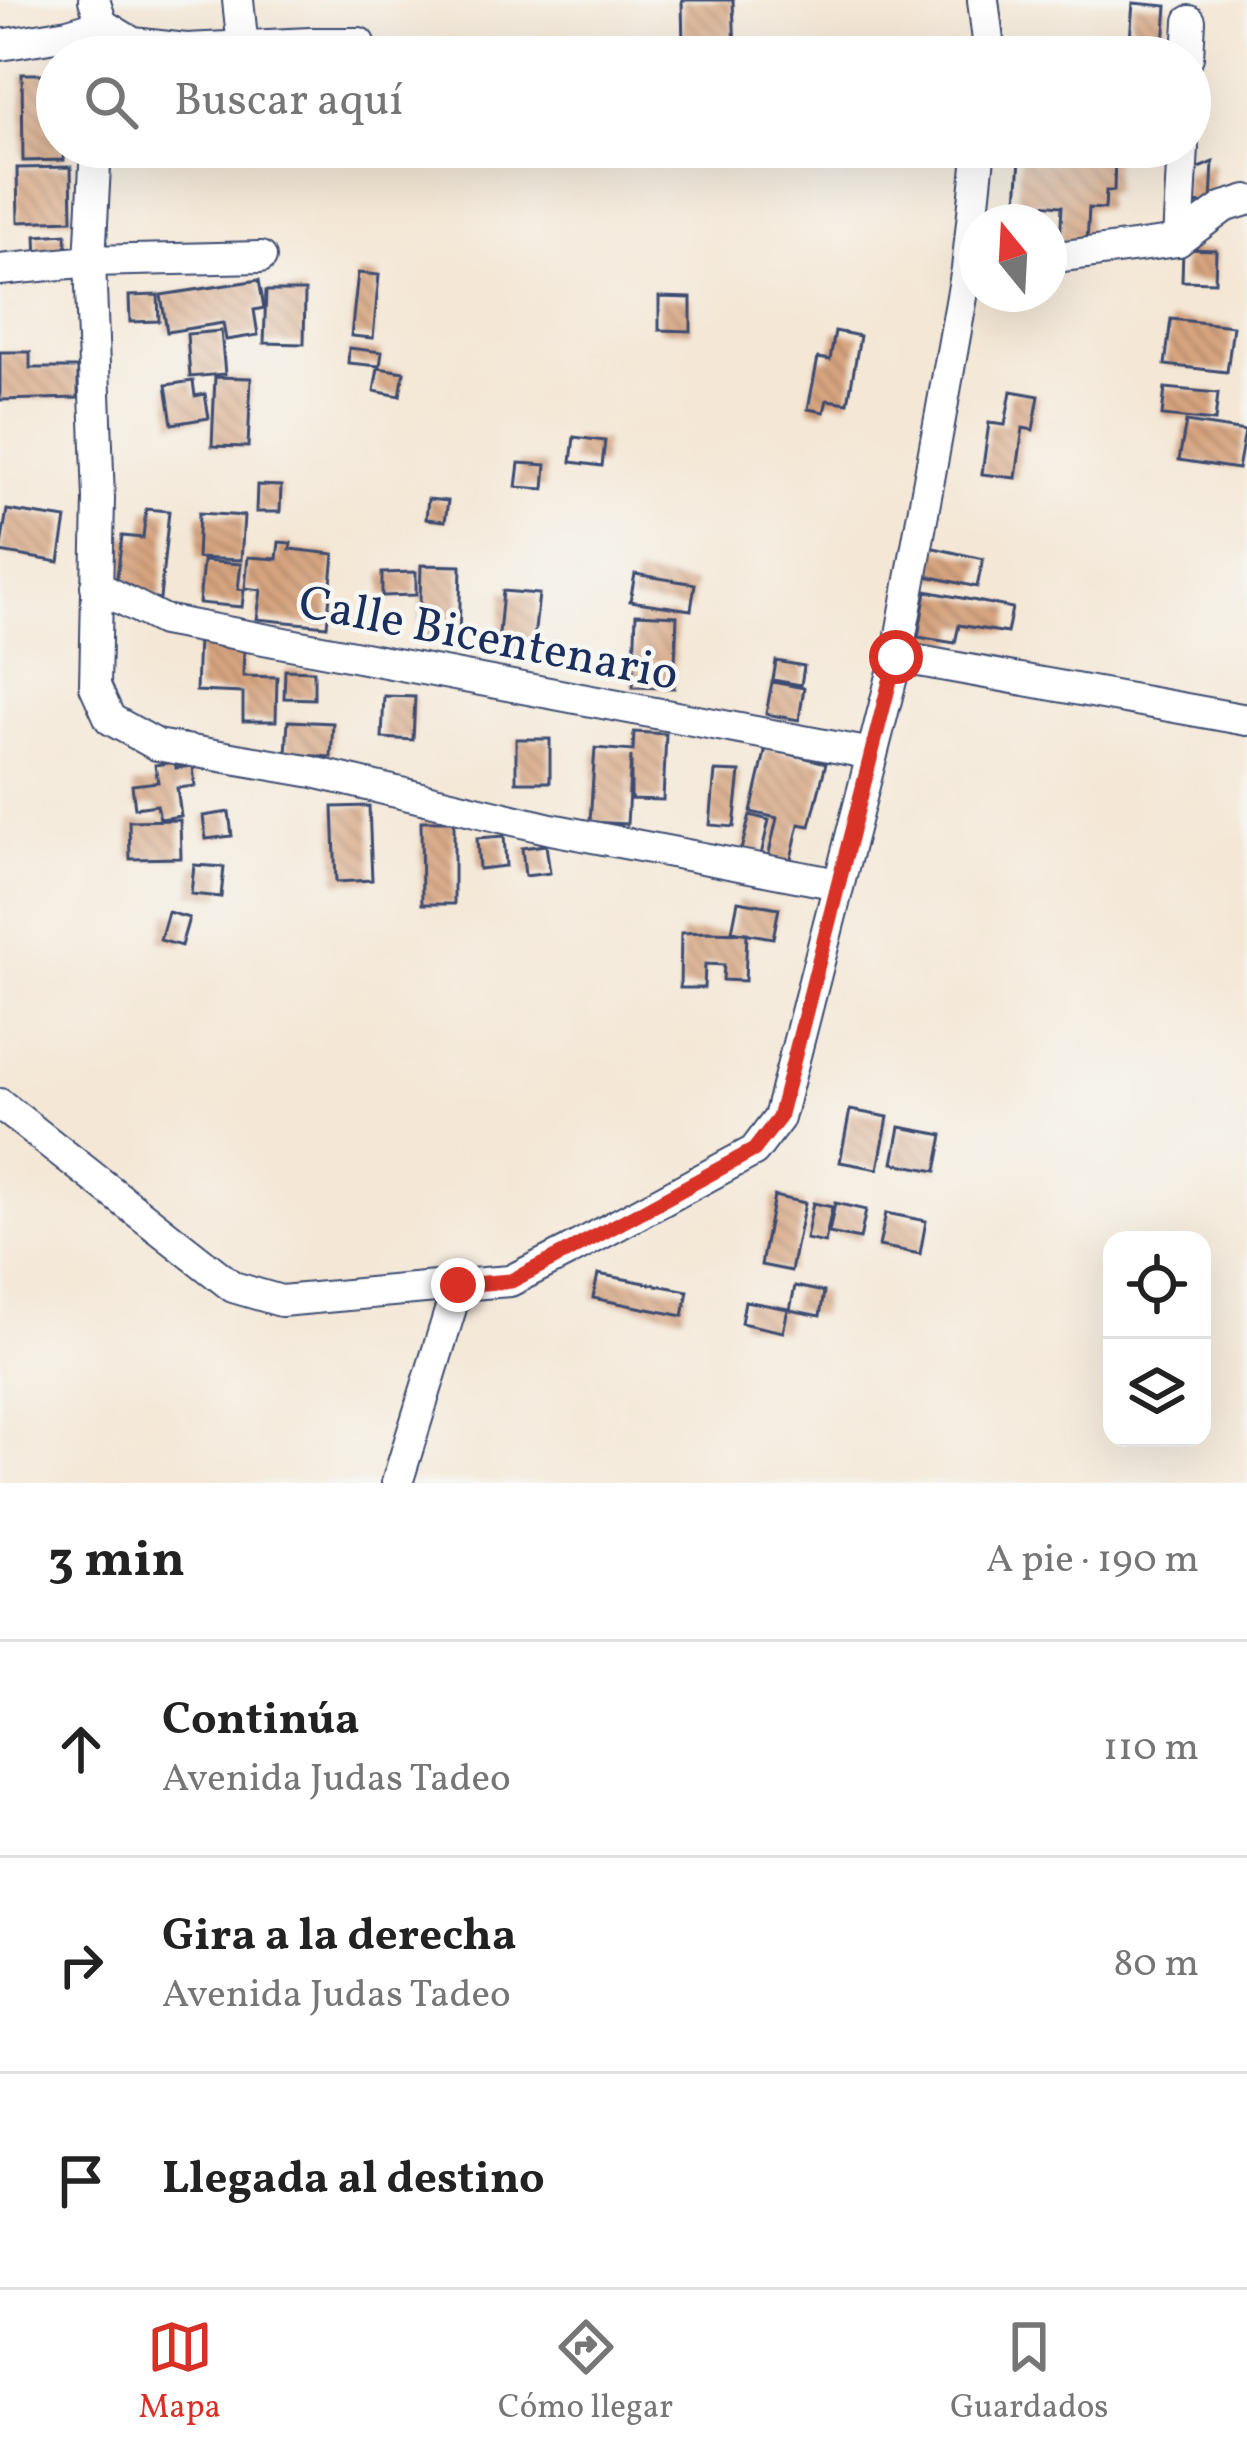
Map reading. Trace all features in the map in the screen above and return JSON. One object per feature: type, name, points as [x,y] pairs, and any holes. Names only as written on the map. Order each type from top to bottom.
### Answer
[{"type":"street","points":[[238,0],[242,36]]},
{"type":"street","points":[[983,0],[987,36]]},
{"type":"street","points":[[56,36],[68,34],[98,12],[126,36]]},
{"type":"street","points":[[1189,36],[1190,21]]},
{"type":"street","points":[[0,45],[36,39]]},
{"type":"street","points":[[95,168],[90,262],[98,499],[95,686],[110,719],[157,746],[313,772],[551,829],[838,884]]},
{"type":"street","points":[[976,204],[979,168]]},
{"type":"street","points":[[1178,241],[1182,168]]},
{"type":"street","points":[[1067,256],[1178,241],[1224,207],[1247,200]]},
{"type":"street","points":[[0,270],[261,257]]},
{"type":"street","points":[[0,1104],[232,1287],[281,1301],[511,1281],[754,1150],[779,1118],[872,754],[896,657],[963,312]]},
{"type":"street","name":"Calle Bicentenario","points":[[96,586],[163,620],[872,754]]},
{"type":"street","points":[[896,657],[1247,721]]},
{"type":"street","points":[[397,1483],[458,1285]]},
{"type":"building","points":[[682,0],[733,0],[734,36],[683,36]]},
{"type":"building","points":[[1133,3],[1167,6],[1165,36],[1130,36]]},
{"type":"building","points":[[22,74],[36,74],[36,161],[23,161]]},
{"type":"building","points":[[1213,162],[1211,204],[1183,203],[1184,174],[1211,168]]},
{"type":"building","points":[[17,168],[71,168],[72,220],[18,222]]},
{"type":"building","points":[[1019,168],[1115,168],[1114,191],[1106,191],[1105,209],[1089,208],[1087,244],[1067,243],[1067,204],[1017,202]]},
{"type":"building","points":[[66,234],[67,257],[37,259],[36,236]]},
{"type":"building","points":[[1183,249],[1216,250],[1215,282],[1182,281]]},
{"type":"building","points":[[358,273],[379,275],[373,338],[351,336]]},
{"type":"building","points":[[259,280],[264,308],[254,310],[258,335],[226,340],[223,323],[167,332],[161,295]]},
{"type":"building","points":[[266,291],[305,291],[304,344],[264,343]]},
{"type":"building","points":[[158,295],[159,321],[130,322],[129,296]]},
{"type":"building","points":[[659,297],[691,298],[691,331],[659,330]]},
{"type":"building","points":[[1171,319],[1233,326],[1227,372],[1165,365]]},
{"type":"building","points":[[221,331],[225,374],[190,377],[187,334]]},
{"type":"building","points":[[835,331],[860,336],[848,403],[827,400],[824,412],[808,409],[818,358],[830,360]]},
{"type":"building","points":[[349,348],[382,352],[380,366],[348,363]]},
{"type":"building","points":[[0,352],[30,352],[30,368],[78,368],[78,398],[0,400]]},
{"type":"building","points":[[378,368],[404,372],[400,396],[374,391]]},
{"type":"building","points":[[215,377],[251,378],[248,447],[212,446]]},
{"type":"building","points":[[193,381],[195,396],[205,394],[209,418],[172,424],[166,385]]},
{"type":"building","points":[[1165,388],[1218,393],[1215,421],[1162,416]]},
{"type":"building","points":[[1011,391],[1039,396],[1033,430],[1023,428],[1016,478],[982,474],[989,423],[1005,425]]},
{"type":"building","points":[[1186,422],[1245,431],[1238,469],[1179,460]]},
{"type":"building","points":[[574,437],[605,441],[602,466],[571,462]]},
{"type":"building","points":[[519,463],[546,465],[544,489],[516,487]]},
{"type":"building","points":[[257,485],[281,486],[280,512],[256,512]]},
{"type":"building","points":[[428,499],[448,501],[445,521],[426,519]]},
{"type":"building","points":[[146,509],[169,511],[160,599],[115,594],[122,536],[143,538]]},
{"type":"building","points":[[7,510],[66,519],[59,562],[0,552]]},
{"type":"building","points":[[199,513],[244,516],[241,560],[197,558]]},
{"type":"building","points":[[279,542],[291,543],[290,549],[334,554],[327,626],[257,619],[261,590],[245,588],[248,557],[277,559]]},
{"type":"building","points":[[925,546],[983,559],[977,587],[918,574]]},
{"type":"building","points":[[203,561],[241,564],[242,607],[199,603]]},
{"type":"building","points":[[421,565],[461,566],[459,641],[419,640]]},
{"type":"building","points":[[416,572],[416,595],[382,596],[382,573]]},
{"type":"building","points":[[635,574],[695,584],[691,610],[630,601]]},
{"type":"building","points":[[503,591],[539,594],[533,648],[498,645]]},
{"type":"building","points":[[926,591],[1012,608],[1007,633],[959,625],[955,643],[918,637]]},
{"type":"building","points":[[636,614],[677,616],[674,688],[633,687]]},
{"type":"building","points":[[198,637],[221,638],[221,647],[244,648],[243,676],[277,677],[276,721],[243,721],[243,693],[196,691]]},
{"type":"building","points":[[776,661],[804,666],[801,685],[773,680]]},
{"type":"building","points":[[285,670],[314,671],[314,699],[284,698]]},
{"type":"building","points":[[772,682],[804,688],[799,720],[766,714]]},
{"type":"building","points":[[384,696],[415,697],[413,740],[382,738]]},
{"type":"building","points":[[288,721],[333,723],[331,757],[286,754]]},
{"type":"building","points":[[634,732],[666,734],[663,800],[631,799],[631,756],[627,824],[590,822],[595,748],[633,751]]},
{"type":"building","points":[[516,739],[550,739],[550,782],[516,782]]},
{"type":"building","points":[[766,748],[826,763],[810,826],[799,824],[789,867],[767,862],[777,818],[751,812]]},
{"type":"building","points":[[175,762],[176,768],[193,766],[195,786],[177,788],[181,816],[160,819],[157,805],[135,808],[132,785],[158,782],[155,765]]},
{"type":"building","points":[[715,771],[740,772],[734,827],[710,825]]},
{"type":"building","points":[[369,806],[372,880],[336,882],[333,807]]},
{"type":"building","points":[[229,812],[232,836],[206,839],[203,816]]},
{"type":"building","points":[[750,815],[769,820],[761,855],[741,850]]},
{"type":"building","points":[[180,820],[181,858],[130,859],[129,821]]},
{"type":"building","points":[[421,821],[454,821],[454,904],[422,904]]},
{"type":"building","points":[[504,836],[506,866],[479,869],[477,838]]},
{"type":"building","points":[[546,845],[550,873],[525,876],[522,848]]},
{"type":"building","points":[[194,865],[224,867],[221,897],[191,894]]},
{"type":"building","points":[[738,901],[779,908],[773,938],[732,931]]},
{"type":"building","points":[[168,912],[189,918],[181,946],[160,940]]},
{"type":"building","points":[[681,933],[747,933],[745,981],[723,980],[724,965],[705,964],[704,988],[680,988]]},
{"type":"building","points":[[850,1110],[888,1117],[878,1169],[840,1162]]},
{"type":"building","points":[[900,1127],[943,1135],[936,1171],[893,1163]]},
{"type":"building","points":[[774,1196],[805,1203],[791,1271],[761,1265]]},
{"type":"building","points":[[813,1203],[832,1207],[825,1243],[806,1239]]},
{"type":"building","points":[[835,1203],[866,1210],[860,1239],[829,1233]]},
{"type":"building","points":[[886,1213],[926,1221],[920,1254],[879,1246]]},
{"type":"building","points":[[598,1274],[688,1291],[683,1316],[593,1298]]},
{"type":"building","points":[[795,1286],[824,1292],[820,1316],[790,1310]]},
{"type":"building","points":[[745,1301],[788,1309],[783,1332],[741,1323]]},
{"type":"route","points":[[458,1285],[511,1281],[569,1251],[754,1150],[779,1118],[896,657]]}]
